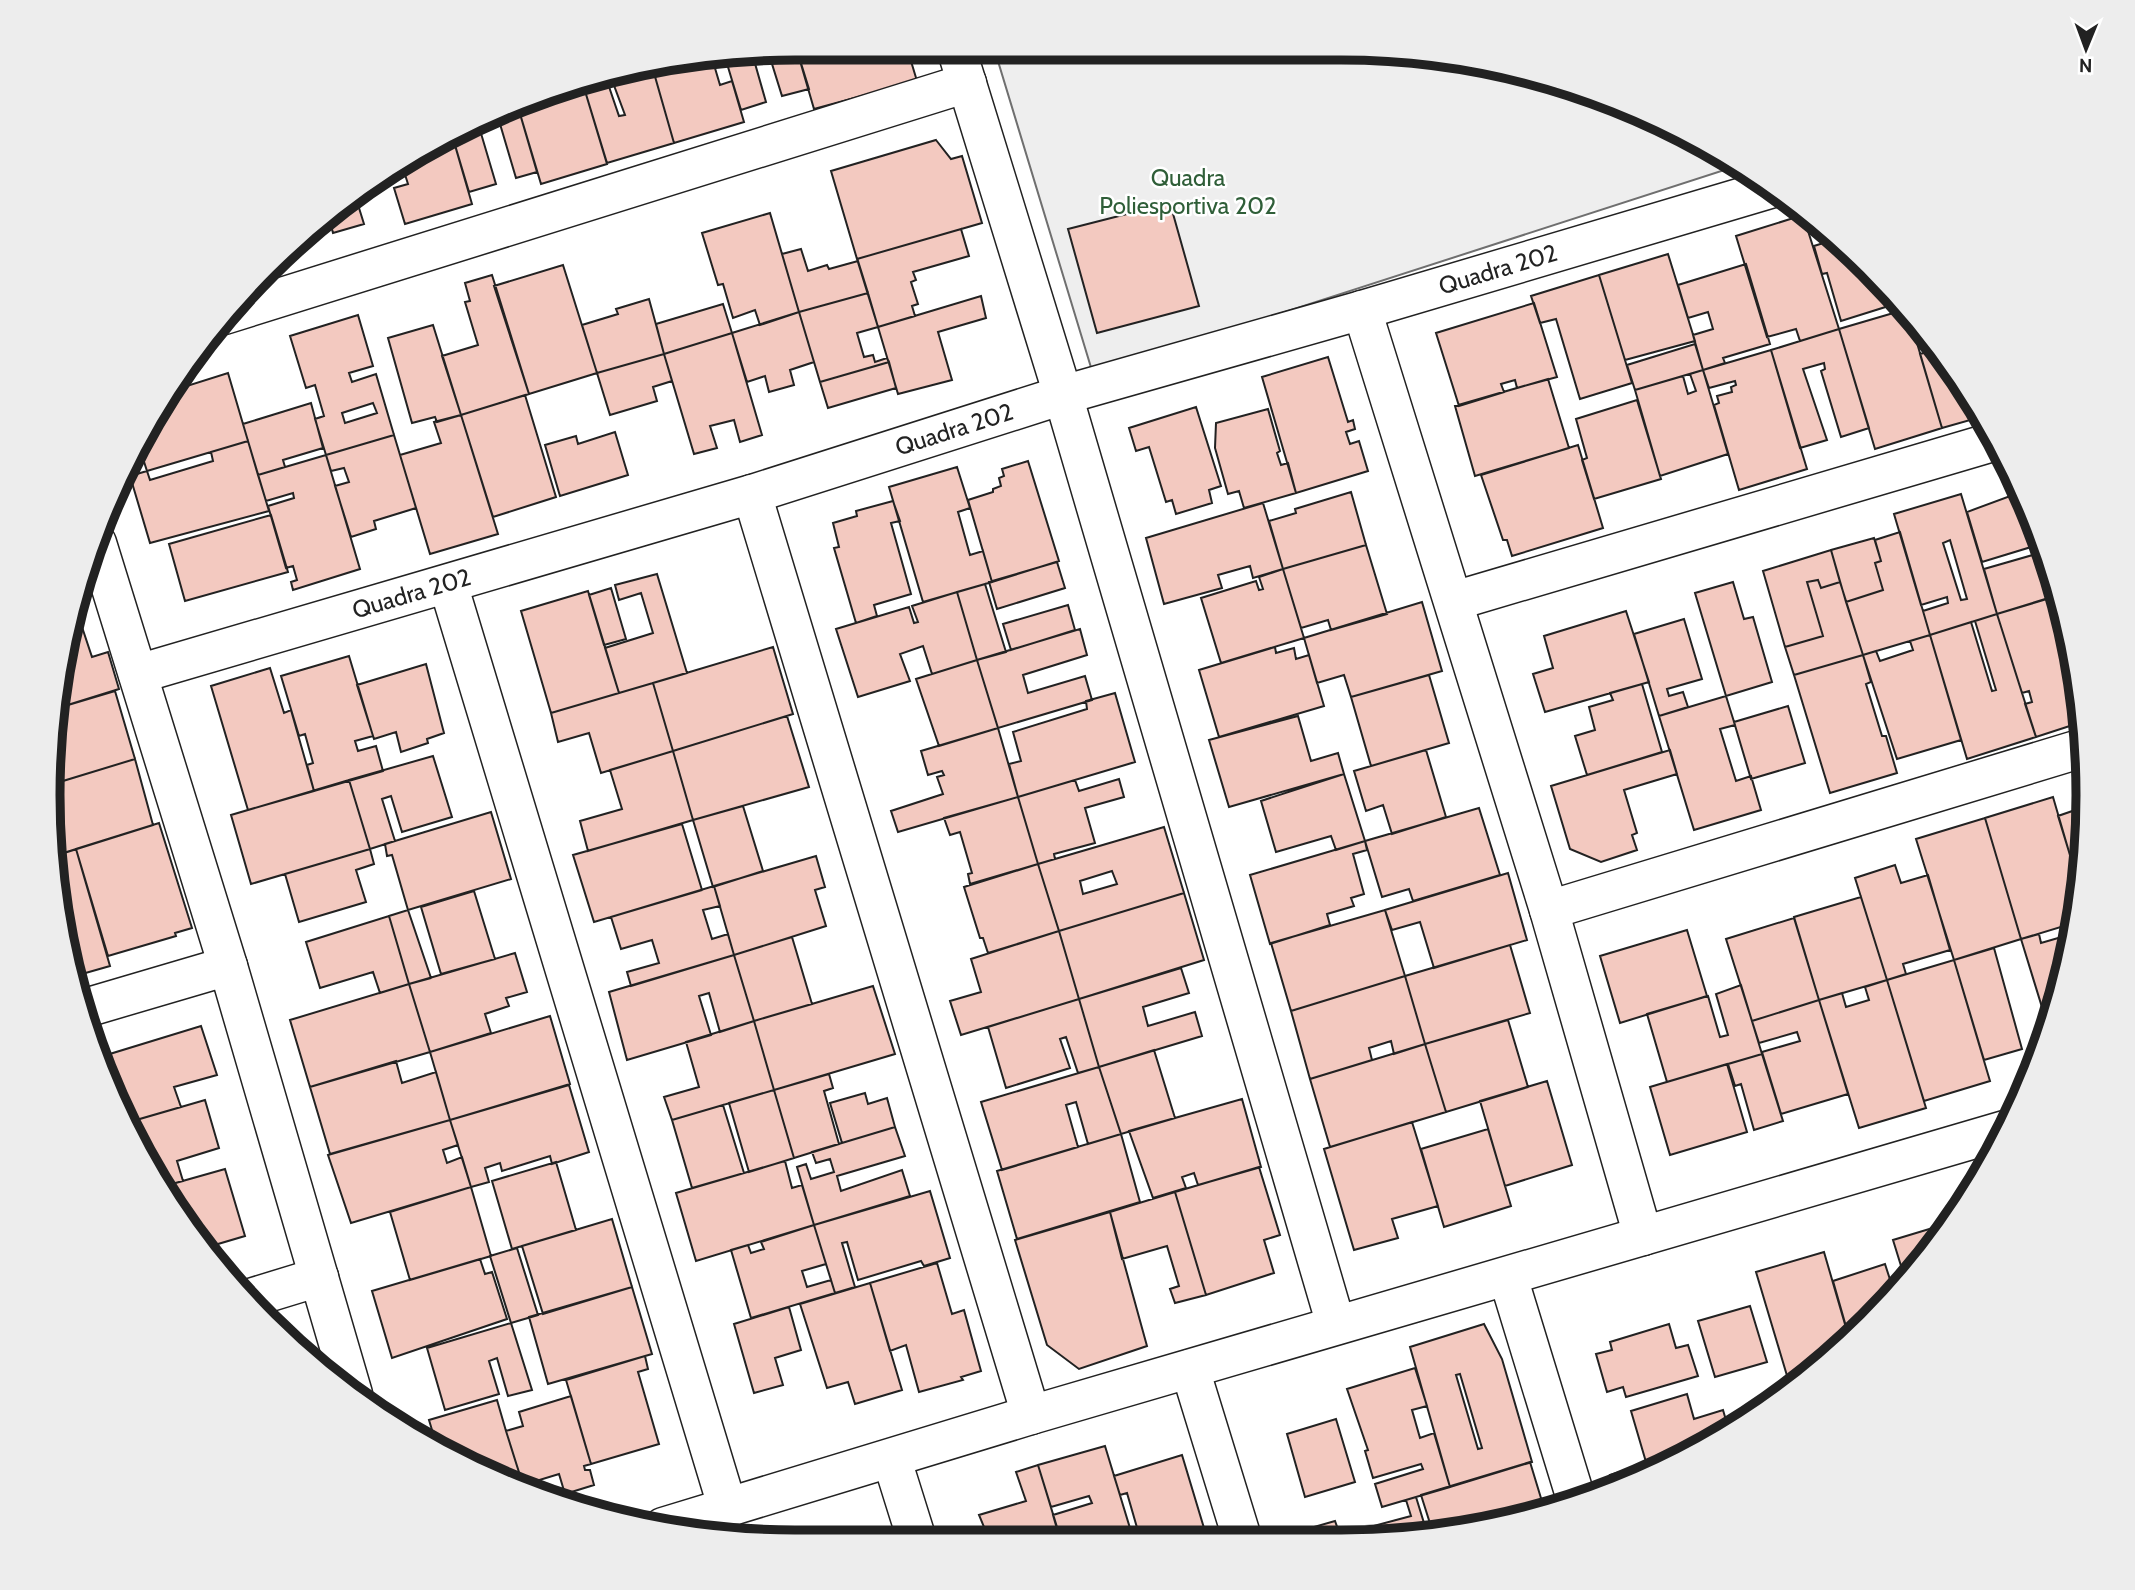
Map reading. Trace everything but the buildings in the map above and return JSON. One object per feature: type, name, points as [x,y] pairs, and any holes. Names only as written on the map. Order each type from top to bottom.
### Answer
[{"type":"street","points":[[960,60],[1063,395],[1336,1325]]},
{"type":"street","points":[[243,309],[967,83]]},
{"type":"street","name":"Quadra 202","points":[[138,674],[752,494],[1063,395],[1761,192]]},
{"type":"street","points":[[1362,310],[1549,910],[1643,1236]]},
{"type":"street","points":[[1454,601],[1986,444]]},
{"type":"street","points":[[752,494],[1031,1415]]},
{"type":"street","points":[[100,555],[228,966],[349,1381]]},
{"type":"street","points":[[448,584],[728,1509]]},
{"type":"street","points":[[1549,910],[2074,751]]},
{"type":"street","points":[[91,1006],[228,966]]},
{"type":"street","points":[[683,1521],[892,1460],[1031,1415],[1993,1134]]},
{"type":"street","points":[[257,1296],[320,1277]]},
{"type":"street","points":[[1508,1277],[1574,1492]]},
{"type":"street","points":[[1190,1369],[1240,1530]]},
{"type":"street","points":[[892,1460],[914,1530]]},
{"type":"green space","name":"Quadra Poliesportiva 202","points":[[998,60],[1340,60],[1436,66],[1530,85],[1621,115],[1665,135],[1727,169],[1093,374]]}]
